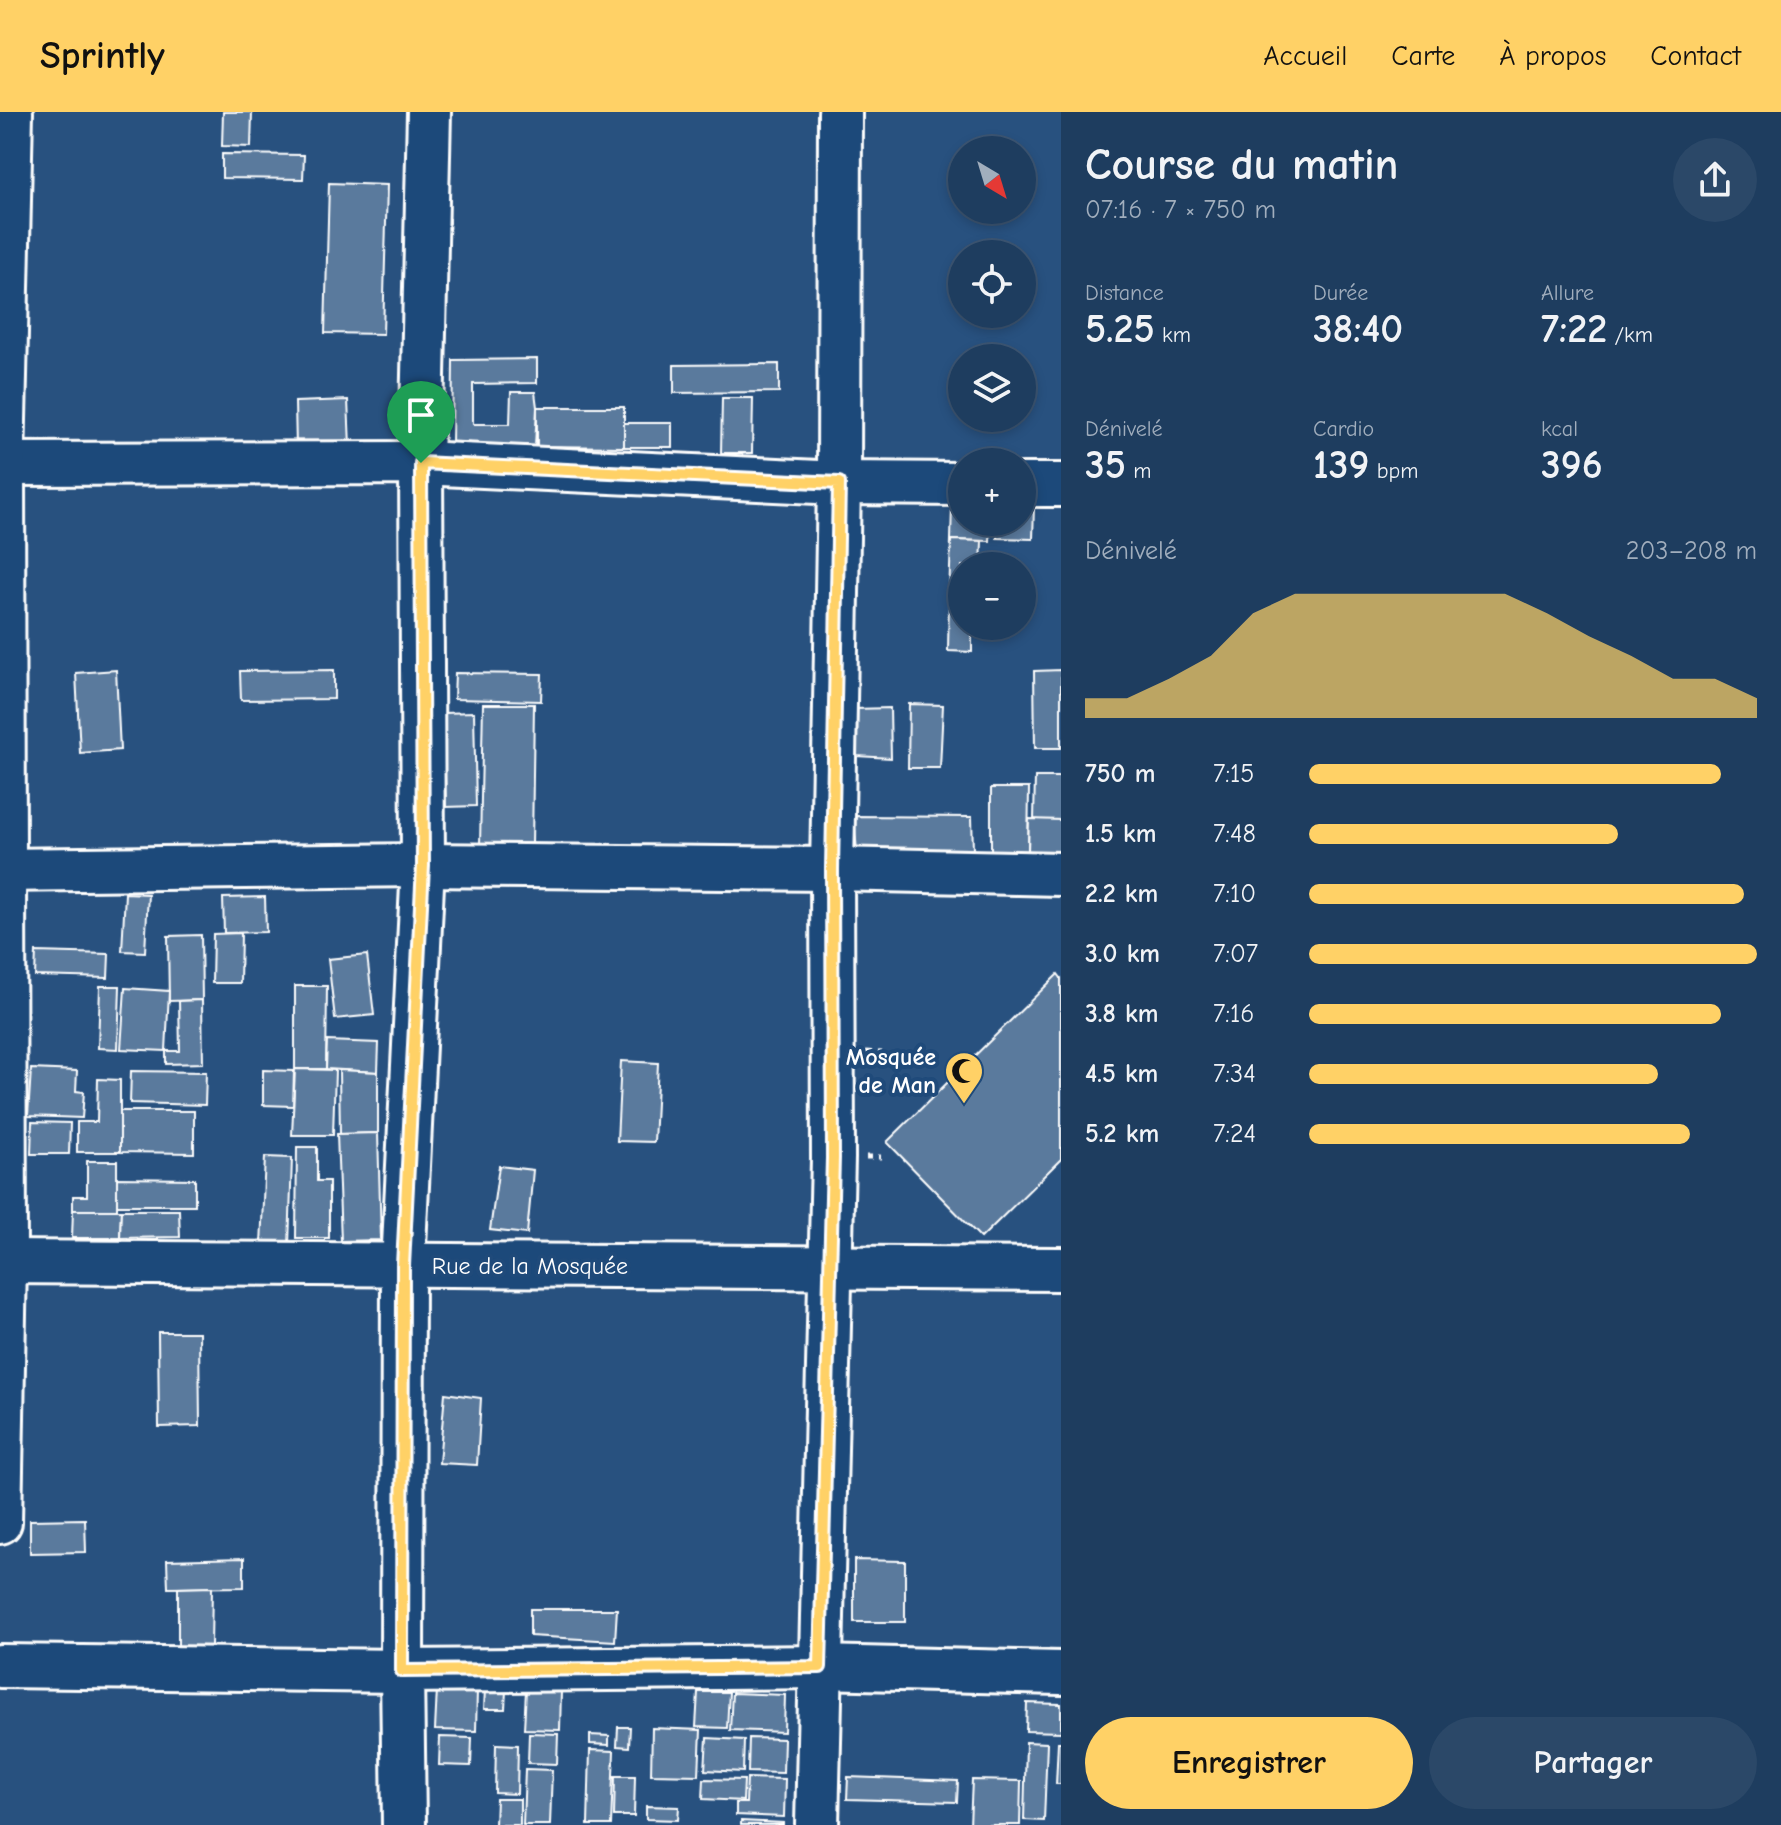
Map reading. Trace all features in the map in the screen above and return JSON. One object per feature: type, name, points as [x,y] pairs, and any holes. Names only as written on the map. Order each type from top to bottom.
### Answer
[{"type":"street","points":[[0,1522],[3,1262],[2,464],[11,112]]},
{"type":"street","points":[[404,1825],[403,1266],[423,865],[421,463],[429,112]]},
{"type":"street","points":[[817,1825],[833,1142],[832,869],[839,483],[840,112]]},
{"type":"street","points":[[2,464],[421,463],[839,483],[948,484]]},
{"type":"street","points":[[1036,485],[1061,485]]},
{"type":"street","points":[[2,870],[423,865],[1061,874]]},
{"type":"street","name":"Rue de la Mosquée","points":[[3,1262],[1061,1269]]},
{"type":"street","points":[[0,1666],[402,1671],[820,1667],[1061,1673]]},
{"type":"building","points":[[223,112],[252,112],[251,147],[222,146]]},
{"type":"building","points":[[222,154],[304,155],[303,179],[222,178]]},
{"type":"building","points":[[329,183],[387,185],[383,334],[325,333]]},
{"type":"building","points":[[537,359],[537,383],[473,384],[473,424],[510,424],[511,392],[535,392],[535,447],[452,447],[453,360]]},
{"type":"building","points":[[779,364],[779,392],[674,393],[674,365]]},
{"type":"building","points":[[722,398],[753,398],[752,453],[721,453]]},
{"type":"building","points":[[348,400],[350,446],[296,448],[295,402]]},
{"type":"building","points":[[537,407],[624,407],[624,447],[537,446]]},
{"type":"building","points":[[624,423],[672,423],[672,447],[624,447]]},
{"type":"building","points":[[951,536],[990,536],[990,541],[951,540]]},
{"type":"building","points":[[997,536],[1033,536],[1033,539]]},
{"type":"building","points":[[951,540],[982,541],[982,552],[951,552]]},
{"type":"building","points":[[948,640],[972,640],[972,652],[948,651]]},
{"type":"building","points":[[116,670],[120,750],[80,753],[76,673]]},
{"type":"building","points":[[334,670],[334,699],[241,700],[240,671]]},
{"type":"building","points":[[1061,670],[1061,748],[1035,748],[1034,671]]},
{"type":"building","points":[[455,673],[542,674],[541,701],[454,699]]},
{"type":"building","points":[[483,704],[534,704],[532,846],[480,845]]},
{"type":"building","points":[[909,704],[943,705],[940,768],[908,768]]},
{"type":"building","points":[[890,708],[891,758],[857,756],[854,709]]},
{"type":"building","points":[[474,712],[476,806],[446,807],[443,713]]},
{"type":"building","points":[[1035,777],[1061,777],[1061,820],[1034,820]]},
{"type":"building","points":[[991,788],[1029,788],[1028,851],[991,852]]},
{"type":"building","points":[[854,816],[972,817],[973,850],[857,852]]},
{"type":"building","points":[[1029,819],[1061,820],[1061,854],[1028,851]]},
{"type":"building","points":[[125,893],[148,894],[145,952],[122,951]]},
{"type":"building","points":[[265,897],[266,932],[224,933],[223,898]]},
{"type":"building","points":[[241,933],[240,983],[212,983],[213,934]]},
{"type":"building","points":[[201,935],[202,1000],[169,1001],[168,936]]},
{"type":"building","points":[[36,952],[109,954],[108,978],[35,976]]},
{"type":"building","points":[[367,955],[374,1015],[335,1019],[328,959]]},
{"type":"building","name":"Mosquée de Man","points":[[1058,974],[1061,978],[1061,1159],[981,1238],[887,1142]]},
{"type":"building","points":[[100,986],[120,986],[118,1049],[98,1048]]},
{"type":"building","points":[[295,986],[327,986],[326,1069],[295,1069]]},
{"type":"building","points":[[125,988],[169,991],[166,1051],[121,1049]]},
{"type":"building","points":[[202,1000],[203,1063],[166,1064],[166,1051],[180,1051],[179,1001]]},
{"type":"building","points":[[327,1041],[379,1043],[378,1072],[326,1069]]},
{"type":"building","points":[[621,1061],[658,1063],[654,1142],[617,1141]]},
{"type":"building","points":[[31,1069],[77,1071],[76,1091],[84,1092],[82,1118],[28,1116]]},
{"type":"building","points":[[295,1069],[335,1070],[333,1135],[292,1135]]},
{"type":"building","points":[[263,1070],[294,1071],[293,1106],[263,1105]]},
{"type":"building","points":[[339,1070],[378,1072],[378,1133],[340,1134]]},
{"type":"building","points":[[131,1071],[206,1072],[205,1105],[130,1103]]},
{"type":"building","points":[[98,1079],[120,1080],[120,1152],[77,1152],[77,1122],[97,1122]]},
{"type":"building","points":[[120,1111],[194,1111],[194,1153],[120,1152]]},
{"type":"building","points":[[32,1122],[70,1123],[69,1154],[31,1154]]},
{"type":"building","points":[[378,1133],[381,1240],[341,1241],[337,1134]]},
{"type":"building","points":[[297,1147],[317,1147],[317,1181],[329,1181],[329,1238],[296,1238]]},
{"type":"building","points":[[265,1157],[292,1158],[289,1246],[261,1245]]},
{"type":"building","points":[[87,1161],[117,1161],[117,1210],[73,1210],[73,1196],[87,1196]]},
{"type":"building","points":[[499,1166],[533,1170],[527,1234],[490,1230]]},
{"type":"building","points":[[117,1178],[195,1179],[195,1205],[117,1205]]},
{"type":"building","points":[[73,1210],[121,1210],[120,1238],[72,1238]]},
{"type":"building","points":[[121,1210],[179,1210],[180,1237],[120,1238]]},
{"type":"building","points":[[158,1332],[199,1332],[200,1426],[159,1427]]},
{"type":"building","points":[[445,1393],[481,1398],[477,1465],[439,1463]]},
{"type":"building","points":[[85,1519],[86,1552],[30,1553],[30,1520]]},
{"type":"building","points":[[244,1558],[244,1587],[168,1588],[167,1560]]},
{"type":"building","points":[[854,1560],[905,1561],[905,1622],[854,1622]]},
{"type":"building","points":[[212,1587],[211,1646],[178,1646],[178,1588]]},
{"type":"building","points":[[530,1609],[617,1609],[615,1641],[530,1636]]},
{"type":"building","points":[[437,1689],[477,1690],[476,1731],[435,1730]]},
{"type":"building","points":[[485,1689],[506,1690],[505,1709],[484,1709]]},
{"type":"building","points":[[526,1690],[561,1691],[560,1730],[524,1729]]},
{"type":"building","points":[[698,1692],[729,1692],[727,1728],[696,1727]]},
{"type":"building","points":[[732,1693],[785,1695],[784,1732],[730,1730]]},
{"type":"building","points":[[1027,1703],[1061,1704],[1061,1732],[1026,1731]]},
{"type":"building","points":[[618,1727],[630,1727],[629,1747],[617,1746]]},
{"type":"building","points":[[652,1728],[701,1730],[699,1775],[651,1774]]},
{"type":"building","points":[[529,1733],[558,1734],[557,1764],[528,1763]]},
{"type":"building","points":[[590,1735],[609,1736],[609,1745],[590,1744]]},
{"type":"building","points":[[440,1737],[472,1738],[471,1766],[439,1765]]},
{"type":"building","points":[[707,1738],[744,1740],[743,1772],[705,1770]]},
{"type":"building","points":[[749,1738],[784,1739],[783,1773],[748,1772]]},
{"type":"building","points":[[1026,1742],[1047,1743],[1044,1821],[1024,1820]]},
{"type":"building","points":[[1058,1742],[1061,1742],[1061,1784],[1056,1784]]},
{"type":"building","points":[[496,1744],[518,1745],[517,1794],[495,1793]]},
{"type":"building","points":[[590,1750],[614,1751],[611,1825],[588,1825]]},
{"type":"building","points":[[525,1769],[552,1770],[550,1825],[523,1825]]},
{"type":"building","points":[[615,1776],[635,1776],[634,1816],[614,1816]]},
{"type":"building","points":[[848,1777],[958,1781],[957,1802],[847,1799]]},
{"type":"building","points":[[747,1778],[785,1779],[784,1817],[736,1815],[736,1803],[746,1803]]},
{"type":"building","points":[[704,1779],[744,1780],[743,1801],[703,1799]]},
{"type":"building","points":[[972,1780],[1021,1781],[1020,1825],[970,1825]]},
{"type":"building","points":[[496,1799],[520,1799],[520,1825],[495,1825]]},
{"type":"building","points":[[646,1806],[679,1807],[678,1820],[646,1819]]},
{"type":"building","points":[[741,1821],[783,1823],[783,1825],[741,1825]]},
{"type":"place","name":"Mosquée de Man","points":[[964,1105]]},
{"type":"route","points":[[421,463],[839,483],[832,869],[833,1158],[820,1667],[402,1671],[403,1266],[423,865],[421,463]]}]
